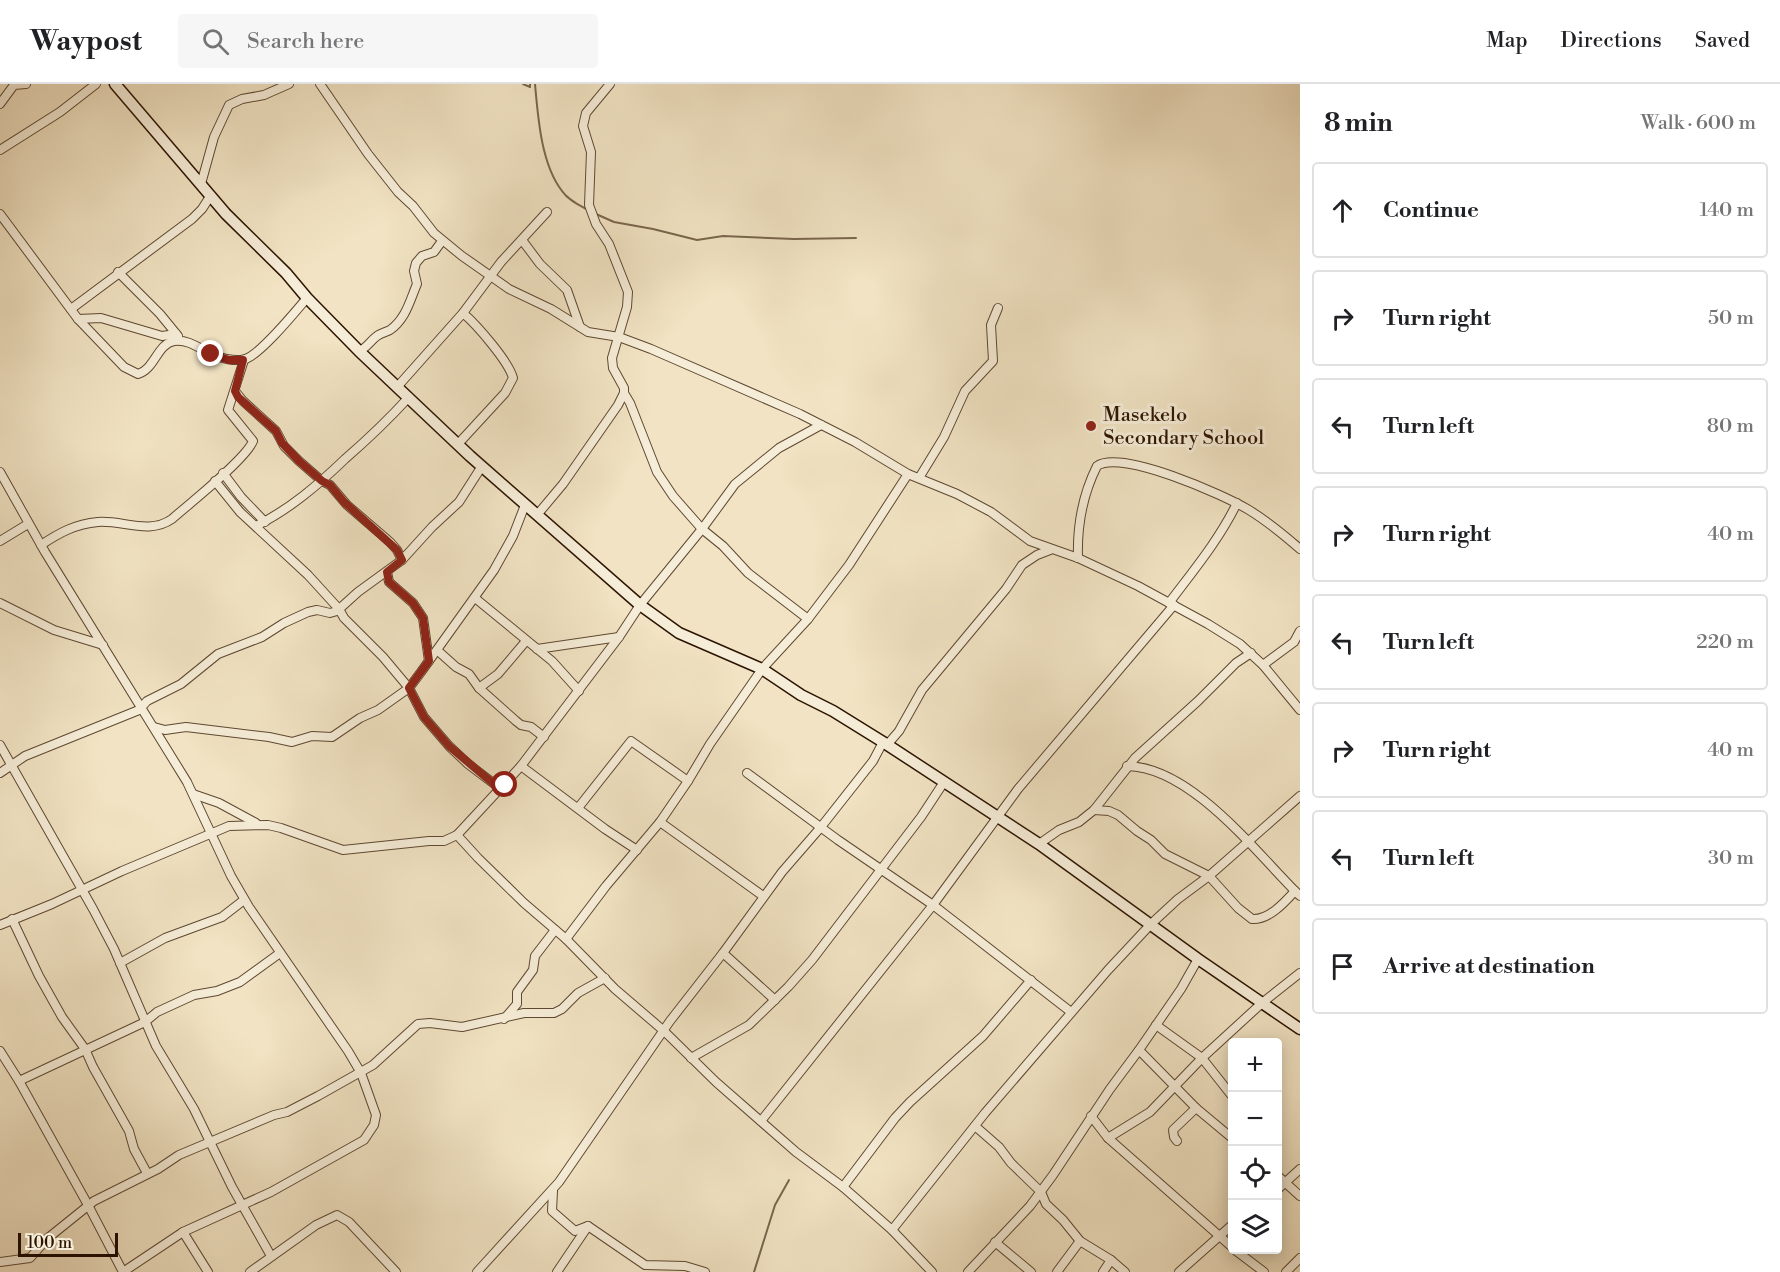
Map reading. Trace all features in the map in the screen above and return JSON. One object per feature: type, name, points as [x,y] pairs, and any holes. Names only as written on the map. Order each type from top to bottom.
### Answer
[{"type":"street","points":[[0,104],[14,85],[26,84]]},
{"type":"street","points":[[0,150],[55,116],[96,84]]},
{"type":"street","points":[[201,184],[212,144],[229,105],[242,99],[264,95],[289,84]]},
{"type":"street","points":[[320,84],[368,154],[442,241],[509,289],[551,309],[592,333],[619,337],[695,367],[821,425],[855,442],[908,474],[957,494],[991,512],[1022,537],[1050,550],[1078,558],[1172,604],[1224,633],[1251,653],[1300,710]]},
{"type":"street","points":[[610,84],[586,113],[583,126],[591,152],[589,205],[609,244],[628,292],[627,307],[612,363],[662,481],[702,529],[723,546],[748,573],[808,619]]},
{"type":"street","points":[[120,86],[226,214],[286,273],[359,351],[482,466],[640,606],[679,633],[762,669],[885,743],[1040,844],[1198,959],[1300,1029]]},
{"type":"street","points":[[71,309],[192,219],[211,195]]},
{"type":"street","points":[[398,387],[463,313],[490,276],[547,212]]},
{"type":"street","points":[[0,214],[78,319],[124,367],[138,374],[148,369],[168,343],[187,342]]},
{"type":"street","points":[[522,240],[540,264],[564,285],[570,295],[580,327]]},
{"type":"street","points":[[359,351],[365,349],[377,336],[393,328],[407,311],[411,295],[417,284],[414,271],[416,263],[422,256],[434,252],[442,241]]},
{"type":"street","points":[[118,272],[160,314],[176,334],[187,342],[224,358],[243,360],[251,356],[308,298]]},
{"type":"street","points":[[919,478],[944,437],[966,391],[993,361],[991,325],[998,308]]},
{"type":"street","points":[[458,444],[505,393],[513,378],[509,369],[477,326],[463,313]]},
{"type":"street","points":[[78,319],[111,320],[162,336],[176,334]]},
{"type":"street","points":[[41,545],[69,528],[85,524],[98,522],[161,526],[215,481],[247,450],[253,441],[229,412],[228,406],[235,391],[243,360]]},
{"type":"street","points":[[235,391],[276,431],[288,450],[322,481],[330,485],[347,505],[390,542],[402,560]]},
{"type":"street","points":[[537,515],[563,484],[624,393]]},
{"type":"street","points":[[256,526],[322,481],[385,424],[409,397]]},
{"type":"street","points":[[0,925],[229,826],[261,825],[281,828],[343,850],[444,841],[457,835],[501,789],[544,737],[640,606],[702,529],[728,492],[741,478],[785,444],[821,425]]},
{"type":"street","points":[[1078,558],[1078,530],[1081,517],[1097,466],[1103,463],[1144,466],[1237,503],[1268,523],[1300,549]]},
{"type":"street","points":[[0,773],[25,756],[136,712],[147,701],[181,684],[218,654],[262,637],[308,612],[317,610],[330,613],[339,609],[402,560],[459,502],[482,466]]},
{"type":"street","points":[[0,472],[28,524],[142,707],[193,794],[244,900],[361,1073],[376,1115],[374,1125],[362,1142],[308,1173],[183,1232],[123,1272],[19,1080],[0,1051]]},
{"type":"street","points":[[223,473],[241,497],[265,522]]},
{"type":"street","points":[[566,939],[660,822],[762,669],[808,619],[858,553],[908,474]]},
{"type":"street","points":[[215,481],[240,512],[289,556],[339,609],[344,618],[383,657],[409,688],[424,717],[449,746],[501,789]]},
{"type":"street","points":[[761,1120],[933,905],[998,817],[1172,604],[1211,547],[1237,503]]},
{"type":"street","points":[[154,728],[165,730],[186,727],[292,742],[312,736],[332,737],[360,718],[378,710],[409,688],[438,650],[494,570],[513,536],[525,505]]},
{"type":"street","points":[[0,541],[28,524]]},
{"type":"street","points":[[477,1272],[539,1203],[553,1191],[664,1030],[723,954],[793,857],[821,827],[885,743],[899,731],[922,690],[1006,589],[1022,565],[1050,550]]},
{"type":"street","points":[[387,572],[389,582],[413,603],[423,618],[429,661]]},
{"type":"street","points":[[475,598],[564,672],[579,691]]},
{"type":"street","points":[[0,603],[54,630],[103,645]]},
{"type":"street","points":[[1263,665],[1287,648],[1299,635]]},
{"type":"street","points":[[537,649],[619,637]]},
{"type":"street","points":[[479,688],[498,674],[526,641]]},
{"type":"street","points":[[438,650],[456,668],[469,674],[479,688],[516,721],[521,725],[531,727],[544,737]]},
{"type":"street","points":[[1040,844],[1059,830],[1079,822],[1094,810],[1127,766],[1236,663],[1251,653]]},
{"type":"street","points":[[578,808],[630,742],[688,781]]},
{"type":"street","points":[[0,745],[93,909],[120,963],[156,1046],[174,1072],[242,1205],[271,1256]]},
{"type":"street","points":[[521,766],[637,850]]},
{"type":"street","points":[[1094,810],[1118,814],[1165,854],[1209,876],[1238,908],[1254,920],[1266,916],[1297,894],[1248,841],[1214,809],[1171,779],[1144,767],[1127,766]]},
{"type":"street","points":[[747,773],[933,905],[1071,1012]]},
{"type":"street","points":[[691,1058],[749,1025],[812,960],[921,817],[944,782]]},
{"type":"street","points":[[193,794],[219,803],[261,825]]},
{"type":"street","points":[[892,1230],[975,1126],[1071,1012],[1151,924],[1300,796]]},
{"type":"street","points":[[660,822],[763,896]]},
{"type":"street","points":[[457,835],[524,903],[566,939],[691,1058],[796,1152],[843,1186],[892,1230],[932,1272]]},
{"type":"street","points":[[120,963],[165,938],[222,917],[244,900]]},
{"type":"street","points":[[12,919],[39,976],[62,1017],[86,1049],[93,1067],[129,1131],[134,1149],[147,1173]]},
{"type":"street","points":[[504,1019],[517,1004],[517,992],[533,970],[535,956],[555,930]]},
{"type":"street","points":[[19,1080],[145,1022],[157,1012],[194,994],[217,991],[240,982],[280,953]]},
{"type":"street","points":[[723,954],[775,1000]]},
{"type":"street","points":[[968,1272],[1041,1192],[1091,1116],[1156,1025],[1198,959]]},
{"type":"street","points":[[1108,1138],[1150,1112],[1202,1058],[1262,1003],[1300,973]]},
{"type":"street","points":[[0,1262],[30,1258],[48,1238],[88,1205],[158,1169],[179,1155],[300,1106],[361,1073],[376,1064],[418,1024],[430,1023],[462,1027],[529,1013],[557,1012],[578,993],[605,978]]},
{"type":"street","points":[[843,1186],[895,1118],[983,1036],[1031,980]]},
{"type":"street","points":[[1156,1025],[1202,1058],[1230,1092]]},
{"type":"street","points":[[1139,1050],[1196,1108],[1228,1134]]},
{"type":"street","points":[[1177,1141],[1173,1130],[1196,1108]]},
{"type":"street","points":[[1091,1116],[1108,1138],[1228,1244]]},
{"type":"street","points":[[975,1126],[999,1147],[1011,1163],[1041,1192],[1044,1202],[1080,1241],[1111,1260],[1125,1272]]},
{"type":"street","points":[[1282,1185],[1300,1169]]},
{"type":"street","points":[[1282,1179],[1300,1196]]},
{"type":"street","points":[[553,1191],[551,1205],[553,1213],[575,1231],[588,1226]]},
{"type":"street","points":[[250,1272],[316,1225],[337,1215],[349,1222],[396,1272]]},
{"type":"street","points":[[557,1272],[588,1226]]},
{"type":"street","points":[[588,1226],[645,1265],[685,1266],[705,1272]]},
{"type":"street","points":[[1179,1272],[1228,1229]]},
{"type":"street","points":[[183,1232],[207,1272]]},
{"type":"street","points":[[1058,1272],[1080,1241]]},
{"type":"street","points":[[995,1242],[1031,1272]]},
{"type":"street","points":[[1242,1254],[1264,1272]]},
{"type":"street","points":[[1286,1272],[1295,1269],[1300,1258]]},
{"type":"street","points":[[1103,1272],[1111,1260]]},
{"type":"waterway","points":[[523,84],[530,87],[530,84]]},
{"type":"waterway","points":[[535,84],[542,140],[549,168],[564,194],[588,210]]},
{"type":"waterway","points":[[596,214],[614,222],[697,240],[723,236],[794,239],[856,238]]},
{"type":"waterway","points":[[754,1272],[775,1205],[789,1180]]},
{"type":"place","name":"Masekelo Secondary School","points":[[1091,426]]},
{"type":"route","points":[[211,354],[229,360],[243,360],[235,391],[238,397],[280,435],[282,443],[299,461],[330,485],[344,502],[397,550],[402,560],[387,572],[389,580],[422,615],[428,644],[429,661],[409,688],[424,717],[449,746],[495,785],[501,789],[505,785]]}]
